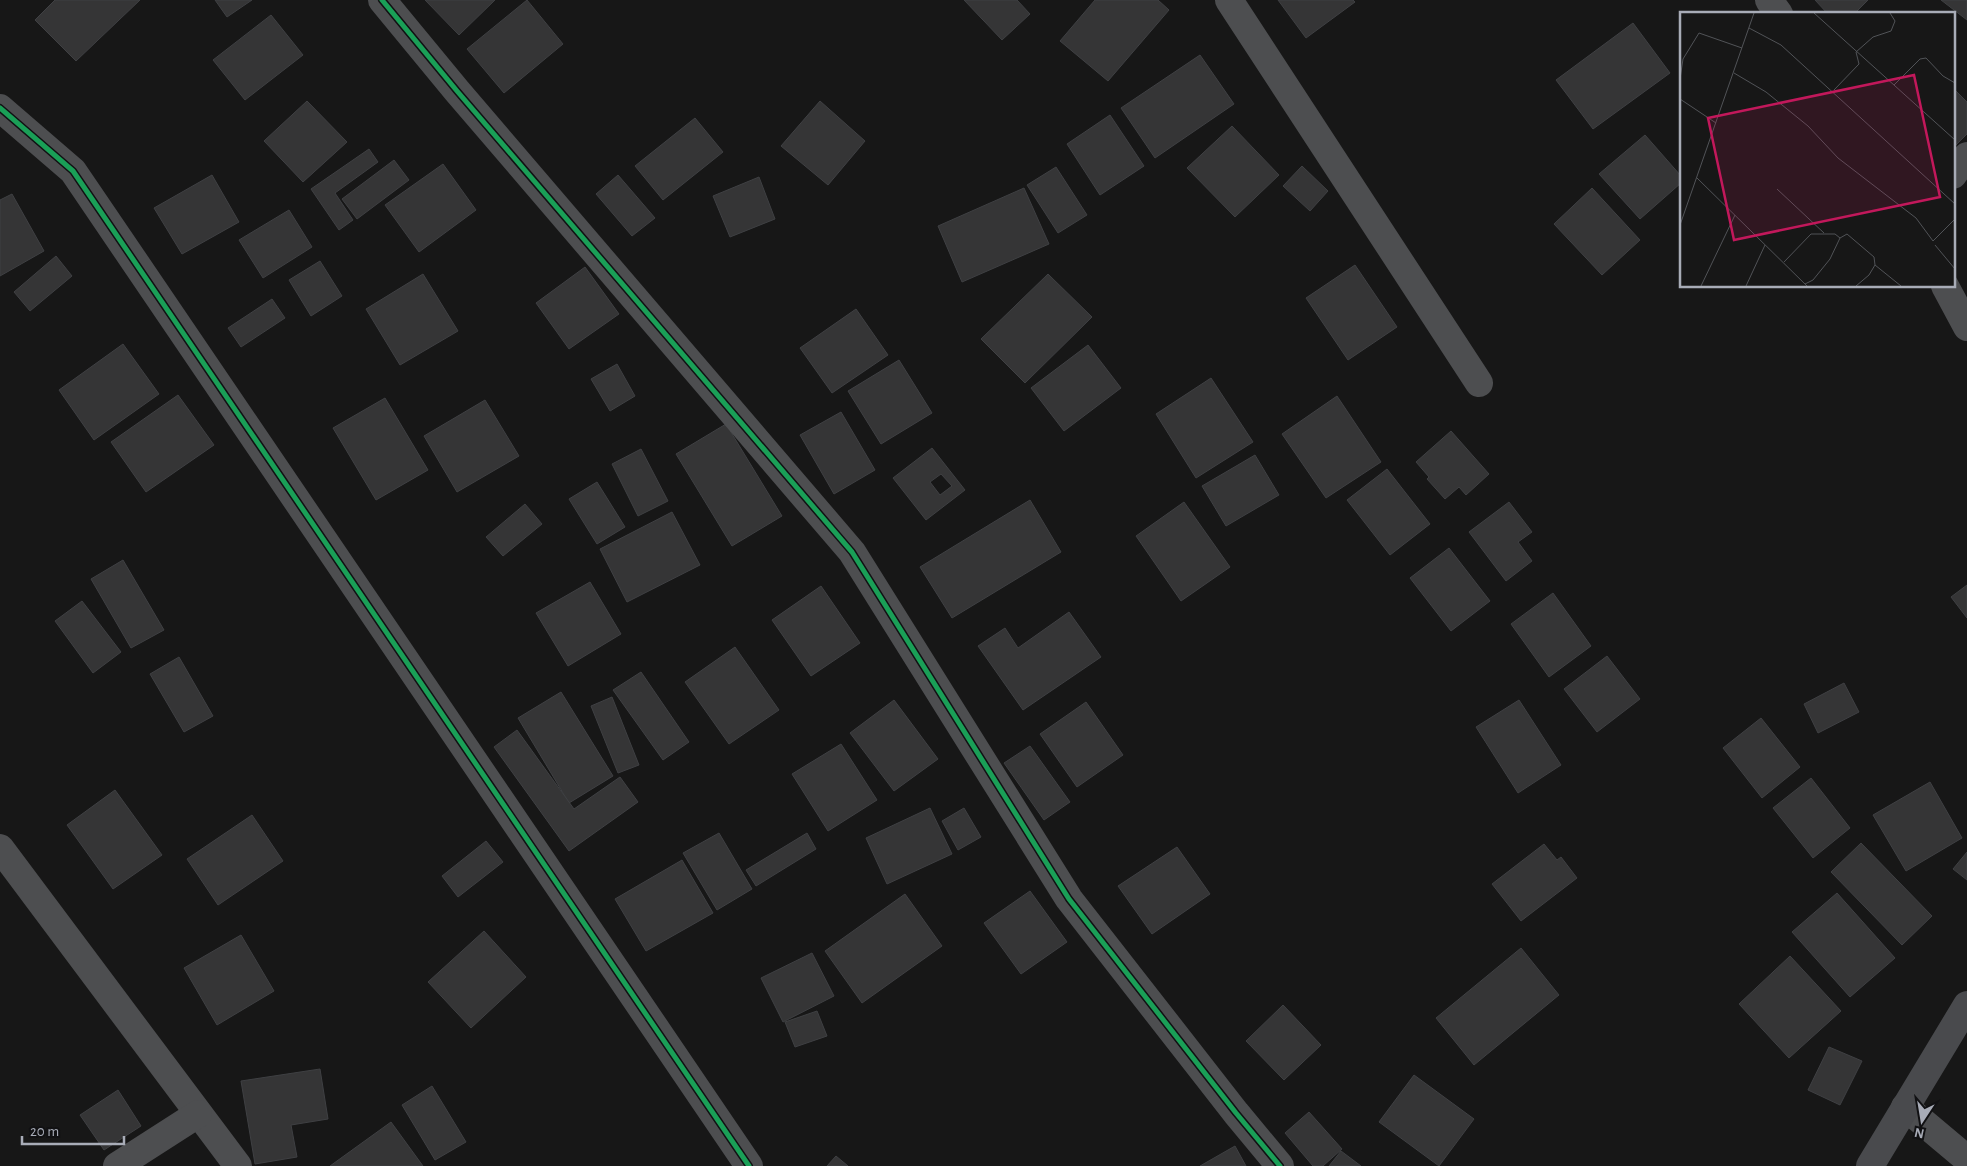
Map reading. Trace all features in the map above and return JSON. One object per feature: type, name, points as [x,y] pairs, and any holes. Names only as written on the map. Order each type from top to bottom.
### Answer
[{"type":"main road","points":[[1870,1166],[1967,1005]]},
{"type":"street","points":[[382,0],[457,91],[852,552],[1069,900],[1236,1113],[1280,1166]]},
{"type":"street","points":[[1229,0],[1479,384]]},
{"type":"street","points":[[1769,0],[1778,12]]},
{"type":"street","points":[[0,108],[73,171],[749,1166]]},
{"type":"street","points":[[1954,174],[1967,156]]},
{"type":"street","points":[[1946,288],[1967,327]]},
{"type":"street","points":[[0,848],[238,1166]]},
{"type":"street","points":[[1905,1107],[1967,1159]]},
{"type":"street","points":[[117,1166],[198,1114]]},
{"type":"building","points":[[55,0],[140,0],[76,61],[35,20]]},
{"type":"building","points":[[215,0],[252,0],[227,17]]},
{"type":"building","points":[[425,0],[495,0],[459,35]]},
{"type":"building","points":[[527,0],[563,44],[504,93],[467,49]]},
{"type":"building","points":[[964,0],[1017,0],[1030,14],[1002,40]]},
{"type":"building","points":[[1095,0],[1158,0],[1169,10],[1108,81],[1060,41]]},
{"type":"building","points":[[1278,0],[1353,0],[1355,2],[1306,38]]},
{"type":"building","points":[[1815,0],[1868,0],[1856,12],[1826,12]]},
{"type":"building","points":[[1941,0],[1967,0],[1967,20]]},
{"type":"building","points":[[271,15],[303,55],[245,100],[213,60]]},
{"type":"building","points":[[1633,23],[1670,73],[1593,129],[1556,80]]},
{"type":"building","points":[[1200,55],[1234,104],[1155,158],[1121,108]]},
{"type":"building","points":[[1954,89],[1967,102],[1967,134],[1954,147]]},
{"type":"building","points":[[307,101],[347,142],[303,182],[264,141]]},
{"type":"building","points":[[820,101],[865,141],[828,185],[781,146]]},
{"type":"building","points":[[1110,115],[1144,166],[1100,195],[1067,144]]},
{"type":"building","points":[[695,118],[723,152],[663,200],[635,166]]},
{"type":"building","points":[[1232,126],[1279,175],[1235,217],[1187,168]]},
{"type":"building","points":[[1645,135],[1680,175],[1680,184],[1640,219],[1599,174]]},
{"type":"building","points":[[369,149],[378,162],[335,193],[353,220],[339,230],[311,189]]},
{"type":"building","points":[[394,160],[409,180],[357,219],[342,199]]},
{"type":"building","points":[[443,164],[476,210],[419,252],[385,205]]},
{"type":"building","points":[[1302,166],[1328,191],[1310,211],[1283,186]]},
{"type":"building","points":[[1056,167],[1087,215],[1058,233],[1027,185]]},
{"type":"building","points":[[212,175],[239,222],[182,254],[154,208]]},
{"type":"building","points":[[618,175],[655,218],[632,236],[596,194]]},
{"type":"building","points":[[759,177],[775,219],[730,237],[713,196]]},
{"type":"building","points":[[1024,188],[1049,244],[962,282],[938,226]]},
{"type":"building","points":[[1592,188],[1640,240],[1602,275],[1554,224]]},
{"type":"building","points":[[12,194],[44,251],[0,276],[0,200]]},
{"type":"building","points":[[289,210],[312,247],[263,278],[239,240]]},
{"type":"building","points":[[56,256],[72,276],[30,311],[14,292]]},
{"type":"building","points":[[320,261],[342,296],[311,316],[289,280]]},
{"type":"building","points":[[1355,265],[1397,327],[1348,360],[1306,298]]},
{"type":"building","points":[[585,267],[619,314],[569,349],[536,303]]},
{"type":"building","points":[[423,274],[458,331],[400,365],[366,309]]},
{"type":"building","points":[[1048,274],[1092,317],[1025,383],[981,339]]},
{"type":"building","points":[[272,299],[285,318],[241,347],[228,328]]},
{"type":"building","points":[[856,309],[888,355],[832,393],[800,348]]},
{"type":"building","points":[[123,344],[159,394],[94,440],[59,390]]},
{"type":"building","points":[[1088,345],[1121,388],[1064,431],[1031,388]]},
{"type":"building","points":[[899,360],[932,413],[881,444],[848,391]]},
{"type":"building","points":[[617,364],[635,396],[610,411],[591,379]]},
{"type":"building","points":[[1211,378],[1253,442],[1196,478],[1156,414]]},
{"type":"building","points":[[178,395],[214,445],[146,492],[111,442]]},
{"type":"building","points":[[1337,396],[1381,462],[1326,498],[1282,434]]},
{"type":"building","points":[[385,398],[428,470],[376,500],[333,428]]},
{"type":"building","points":[[485,400],[519,456],[457,492],[424,436]]},
{"type":"building","points":[[841,412],[875,470],[834,494],[800,435]]},
{"type":"building","points":[[726,424],[782,516],[732,546],[676,454]]},
{"type":"building","points":[[1451,431],[1489,474],[1466,495],[1459,487],[1445,499],[1427,479],[1429,477],[1416,462]]},
{"type":"building","points":[[932,448],[965,490],[926,520],[893,478]],"holes":[[[941,474],[952,486],[940,495],[930,482]]]},
{"type":"building","points":[[641,449],[668,501],[638,516],[612,464]]},
{"type":"building","points":[[1255,455],[1279,495],[1226,526],[1202,486]]},
{"type":"building","points":[[1387,469],[1430,524],[1390,555],[1347,500]]},
{"type":"building","points":[[597,482],[625,527],[597,544],[569,499]]},
{"type":"building","points":[[1030,500],[1061,552],[952,618],[920,567]]},
{"type":"building","points":[[1184,502],[1230,567],[1181,601],[1136,536]]},
{"type":"building","points":[[1509,502],[1532,532],[1518,542],[1532,561],[1506,581],[1469,532]]},
{"type":"building","points":[[525,504],[542,524],[503,556],[486,537]]},
{"type":"building","points":[[672,512],[700,565],[627,602],[600,549]]},
{"type":"building","points":[[1449,548],[1490,601],[1451,631],[1410,578]]},
{"type":"building","points":[[123,560],[164,630],[131,648],[91,579]]},
{"type":"building","points":[[590,582],[621,634],[568,666],[536,613]]},
{"type":"building","points":[[1967,585],[1967,618],[1951,597]]},
{"type":"building","points":[[821,586],[860,643],[811,676],[772,620]]},
{"type":"building","points":[[1553,593],[1591,646],[1549,677],[1511,624]]},
{"type":"building","points":[[82,601],[121,652],[93,673],[55,621]]},
{"type":"building","points":[[1069,612],[1101,657],[1023,710],[978,646],[1005,628],[1018,648]]},
{"type":"building","points":[[735,647],[779,710],[729,744],[685,682]]},
{"type":"building","points":[[1607,656],[1640,699],[1597,732],[1564,689]]},
{"type":"building","points":[[179,657],[213,716],[184,732],[150,674]]},
{"type":"building","points":[[641,672],[689,742],[663,760],[613,690]]},
{"type":"building","points":[[1844,683],[1859,712],[1818,733],[1804,704]]},
{"type":"building","points":[[561,692],[613,776],[569,803],[518,718]]},
{"type":"building","points":[[612,697],[639,765],[618,773],[591,706]]},
{"type":"building","points":[[894,700],[938,759],[894,791],[850,733]]},
{"type":"building","points":[[1519,700],[1561,765],[1518,793],[1476,727]]},
{"type":"building","points":[[1086,702],[1123,755],[1077,787],[1040,734]]},
{"type":"building","points":[[1761,718],[1800,767],[1762,798],[1723,748]]},
{"type":"building","points":[[517,730],[574,809],[620,777],[638,802],[569,851],[494,747]]},
{"type":"building","points":[[841,744],[877,800],[828,831],[792,774]]},
{"type":"building","points":[[1030,746],[1070,802],[1044,820],[1004,763]]},
{"type":"building","points":[[1811,778],[1850,828],[1813,858],[1773,808]]},
{"type":"building","points":[[1930,782],[1962,838],[1906,871],[1873,815]]},
{"type":"building","points":[[115,790],[162,855],[113,889],[67,825]]},
{"type":"building","points":[[930,808],[952,854],[887,884],[866,838]]},
{"type":"building","points":[[964,808],[981,837],[958,850],[942,821]]},
{"type":"building","points":[[252,815],[283,861],[218,905],[187,859]]},
{"type":"building","points":[[719,833],[752,889],[717,910],[683,853]]},
{"type":"building","points":[[807,833],[816,849],[756,886],[746,870]]},
{"type":"building","points":[[486,841],[503,862],[458,897],[442,876]]},
{"type":"building","points":[[1861,843],[1932,916],[1902,945],[1831,872]]},
{"type":"building","points":[[1544,844],[1557,860],[1561,857],[1577,878],[1521,921],[1492,884]]},
{"type":"building","points":[[1177,847],[1210,894],[1152,934],[1118,886]]},
{"type":"building","points":[[1967,852],[1967,880],[1953,869]]},
{"type":"building","points":[[682,860],[713,913],[646,951],[615,899]]},
{"type":"building","points":[[1030,891],[1067,942],[1021,974],[984,923]]},
{"type":"building","points":[[1837,893],[1895,958],[1850,997],[1792,932]]},
{"type":"building","points":[[905,894],[942,946],[862,1003],[825,951]]},
{"type":"building","points":[[484,931],[526,977],[471,1028],[428,982]]},
{"type":"building","points":[[241,935],[274,991],[217,1025],[184,968]]},
{"type":"building","points":[[1521,948],[1559,995],[1474,1065],[1436,1018]]},
{"type":"building","points":[[812,953],[834,996],[783,1022],[761,978]]},
{"type":"building","points":[[1790,956],[1841,1011],[1789,1058],[1739,1004]]},
{"type":"building","points":[[1283,1005],[1321,1045],[1284,1080],[1246,1041]]},
{"type":"building","points":[[817,1011],[827,1036],[795,1047],[785,1022]]},
{"type":"building","points":[[1829,1047],[1862,1061],[1840,1105],[1808,1090]]},
{"type":"building","points":[[320,1069],[328,1119],[291,1125],[297,1157],[255,1164],[241,1081]]},
{"type":"building","points":[[1414,1075],[1474,1119],[1439,1166],[1379,1122]]},
{"type":"building","points":[[432,1086],[466,1142],[435,1160],[402,1105]]},
{"type":"building","points":[[118,1090],[141,1126],[104,1150],[80,1115]]},
{"type":"building","points":[[1309,1112],[1342,1149],[1323,1166],[1313,1166],[1285,1133]]},
{"type":"building","points":[[391,1122],[423,1166],[330,1166]]},
{"type":"building","points":[[1235,1146],[1246,1166],[1200,1166]]},
{"type":"building","points":[[1341,1151],[1361,1166],[1329,1166]]},
{"type":"building","points":[[836,1156],[848,1166],[827,1166]]},
{"type":"cycle path","points":[[382,0],[457,91],[852,552],[1069,899],[1236,1113],[1280,1166]]},
{"type":"cycle path","points":[[0,108],[73,171],[749,1166]]}]
